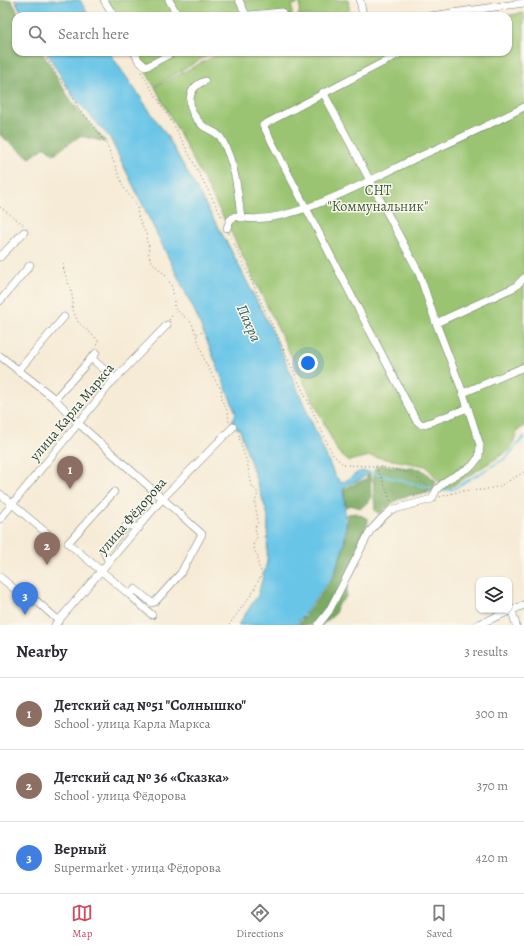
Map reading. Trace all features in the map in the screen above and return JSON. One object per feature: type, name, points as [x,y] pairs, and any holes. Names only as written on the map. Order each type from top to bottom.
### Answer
[{"type":"street","points":[[104,0],[112,12]]},
{"type":"street","points":[[169,0],[176,12]]},
{"type":"street","points":[[238,0],[244,12]]},
{"type":"street","points":[[360,0],[363,12]]},
{"type":"street","points":[[459,12],[524,3]]},
{"type":"street","points":[[136,56],[139,61],[146,67],[167,56]]},
{"type":"street","points":[[395,56],[323,92],[263,125],[416,420],[422,425],[468,408]]},
{"type":"street","points":[[205,81],[196,84],[190,94],[191,108],[202,126],[221,136],[236,175],[241,218]]},
{"type":"street","points":[[318,625],[329,611],[370,531],[391,510],[432,499],[437,489],[447,480],[472,466],[479,457],[480,445],[463,392],[436,323],[419,273],[323,92]]},
{"type":"street","points":[[227,228],[230,220],[235,216],[241,218],[263,219],[324,202],[490,124],[524,106]]},
{"type":"street","points":[[0,257],[24,228]]},
{"type":"street","points":[[0,301],[30,265]]},
{"type":"street","points":[[436,323],[516,287],[524,278]]},
{"type":"street","points":[[18,371],[64,317]]},
{"type":"street","name":"улица Карла Маркса","points":[[0,519],[115,379],[167,325]]},
{"type":"street","points":[[55,399],[94,355],[115,379]]},
{"type":"street","points":[[0,356],[55,399],[78,423],[202,534],[181,573],[156,602],[152,603],[135,589],[130,595]]},
{"type":"street","points":[[463,392],[524,367]]},
{"type":"street","name":"улица Фёдорова","points":[[57,623],[162,499],[233,427]]},
{"type":"street","points":[[114,492],[68,543],[152,615]]},
{"type":"street","points":[[0,494],[55,540]]},
{"type":"street","points":[[109,562],[104,552],[127,525],[138,528]]},
{"type":"street","points":[[0,577],[18,592],[22,588],[57,623]]},
{"type":"street","points":[[516,625],[512,610],[524,605]]},
{"type":"street","points":[[477,625],[505,613]]},
{"type":"path","points":[[14,0],[20,12]]},
{"type":"path","points":[[45,56],[54,72],[70,91],[78,110],[90,121],[107,145],[124,188],[137,206],[138,217],[147,236],[146,241],[149,246],[148,250],[152,263],[170,282],[176,311],[191,322],[206,364],[221,390],[222,402],[228,412],[228,420],[233,427],[240,432],[240,443],[247,462],[252,486],[258,493],[255,503],[258,522],[255,528],[257,536],[253,544],[254,552],[258,556],[258,565],[262,574],[253,592],[228,625]]},
{"type":"path","points":[[141,71],[176,131],[227,228],[333,454],[344,465],[375,466],[407,472],[429,486],[426,492],[409,498]]},
{"type":"path","points":[[0,207],[24,228]]},
{"type":"path","points":[[63,264],[64,275],[74,302],[72,308],[78,322],[98,340],[94,355]]},
{"type":"path","points":[[167,325],[170,318],[176,311]]},
{"type":"path","points":[[196,334],[202,332]]},
{"type":"path","points":[[375,466],[382,478],[391,501],[391,510]]},
{"type":"path","points":[[432,499],[460,491],[483,490],[500,486],[524,472]]},
{"type":"green space","points":[[0,0],[11,0],[18,12],[12,12],[12,56],[44,56],[71,101],[106,142],[80,136],[54,154],[45,147],[30,158],[0,135]]},
{"type":"green space","points":[[107,0],[298,0],[297,4],[292,5],[292,12],[114,12]]},
{"type":"green space","points":[[300,0],[348,0],[350,12],[299,12]]},
{"type":"green space","name":"СНТ \"Коммунальник\"","points":[[524,13],[524,426],[517,431],[511,449],[446,490],[426,466],[370,456],[348,461],[338,452],[230,230],[155,87],[214,56],[512,56],[512,15]]},
{"type":"green space","points":[[137,56],[207,56],[154,86]]},
{"type":"green space","points":[[380,465],[421,469],[436,481],[433,491],[402,497],[380,514],[375,511],[373,477],[375,468]]},
{"type":"green space","points":[[368,474],[370,474],[371,499],[361,508],[350,505],[346,507],[344,489],[366,479]]},
{"type":"green space","points":[[356,513],[368,519],[368,521],[361,543],[360,564],[348,580],[346,597],[337,606],[335,614],[322,625],[298,625],[334,577],[345,544],[348,514]]},
{"type":"water","points":[[15,0],[80,0],[87,12],[22,12]]},
{"type":"water","name":"Пахра","points":[[48,56],[112,56],[167,136],[231,250],[274,335],[334,474],[341,483],[345,482],[357,473],[364,471],[368,472],[363,478],[343,489],[346,522],[344,545],[333,576],[296,625],[238,625],[258,595],[267,562],[268,516],[240,430],[231,424],[236,413],[196,314],[110,138],[73,96]]},
{"type":"waterway","points":[[440,491],[453,489],[506,458],[524,437]]},
{"type":"waterway","points":[[368,472],[431,488]]},
{"type":"place","name":"Детский сад №51 \"Солнышко\"","points":[[70,489]]},
{"type":"place","name":"Детский сад № 36 «Сказка»","points":[[47,565]]},
{"type":"place","name":"Верный","points":[[25,615]]}]
